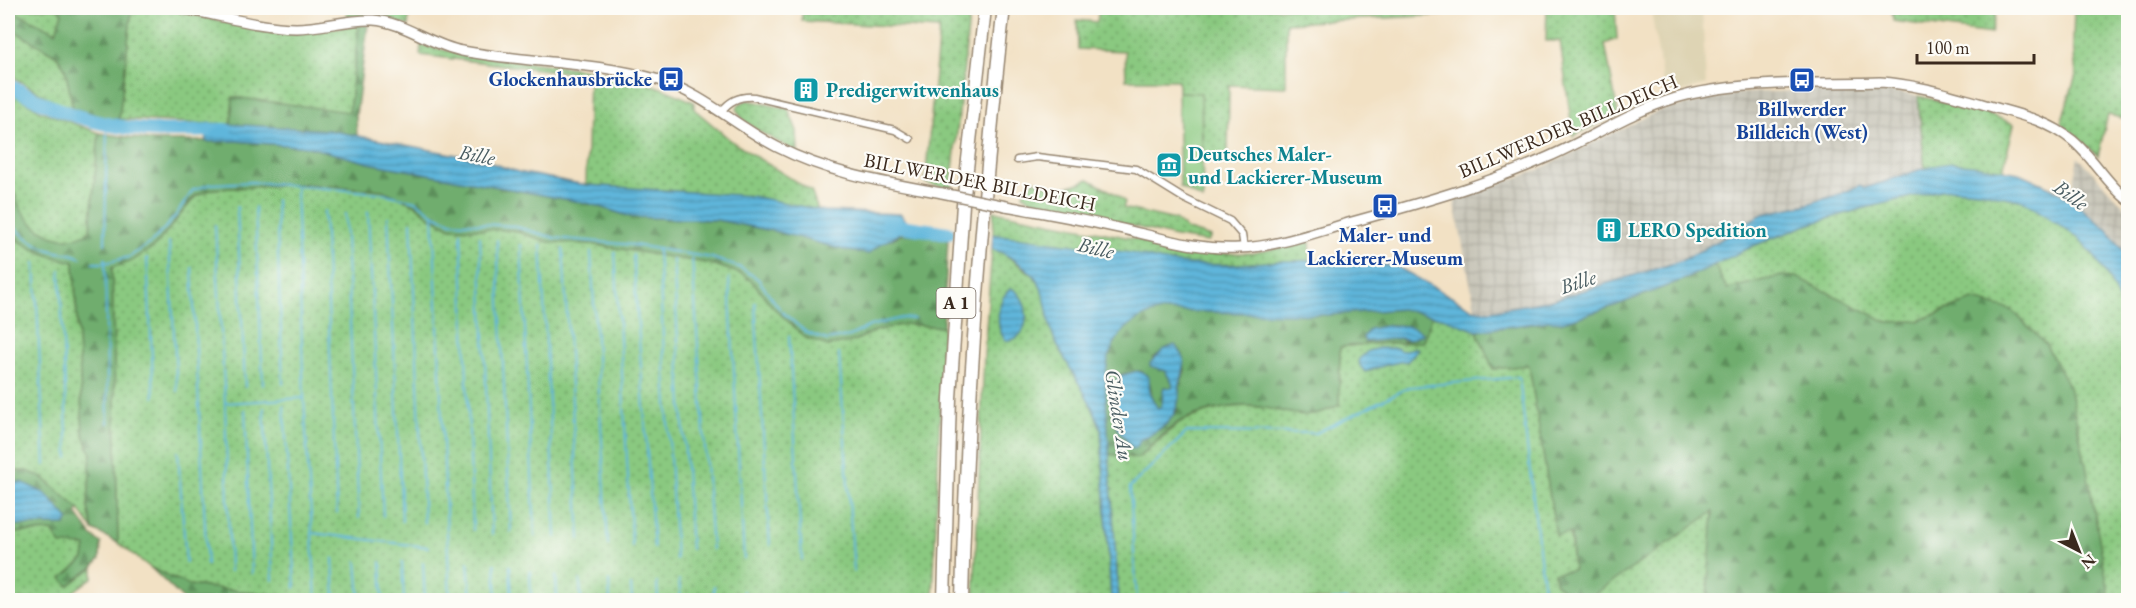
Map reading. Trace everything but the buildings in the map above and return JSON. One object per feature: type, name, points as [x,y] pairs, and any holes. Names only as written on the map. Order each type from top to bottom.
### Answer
[{"type":"highway","name":"A 1","points":[[944,600],[950,398],[963,204],[985,8]]},
{"type":"highway","name":"A 1","points":[[962,600],[969,423],[980,258],[997,60],[1004,8]]},
{"type":"street","name":"BILLWERDER BILLDEICH","points":[[180,8],[294,28],[374,20],[395,25],[436,43],[462,51],[598,67],[641,76],[691,94],[722,111],[761,138],[817,165],[850,175],[1116,227],[1206,248],[1244,248],[1287,240],[1458,191],[1548,157],[1649,108],[1675,98],[1740,86],[1902,83],[2043,122],[2071,139],[2085,151],[2128,200]]},
{"type":"street","name":"BILLWERDER BILLDEICH","points":[[722,111],[734,100],[745,96],[754,97],[895,130],[910,139]]},
{"type":"street","name":"BILLWERDER BILLDEICH","points":[[1017,160],[1036,157],[1136,169],[1183,198],[1230,221],[1242,235],[1244,248]]},
{"type":"shaded area","points":[[1662,8],[1702,8],[1706,85],[1665,96],[1652,16],[1663,14]]},
{"type":"shaded area","points":[[1875,88],[1918,96],[1925,169],[1892,181],[1865,188],[1860,185],[1804,205],[1763,214],[1738,226],[1729,235],[1683,260],[1589,290],[1527,305],[1490,311],[1475,308],[1454,199],[1533,172],[1658,111],[1739,93]]},
{"type":"shaded area","points":[[2078,157],[2128,210],[2128,257],[2108,230],[2070,200]]},
{"type":"green space","points":[[8,8],[58,8],[62,13],[56,32]]},
{"type":"green space","points":[[58,8],[132,8],[119,119],[108,119],[73,108],[65,68],[57,56],[8,27],[8,9],[56,32],[62,13]]},
{"type":"green space","points":[[132,8],[161,8],[271,32],[299,33],[359,25],[349,113],[233,97],[231,125],[119,119]]},
{"type":"green space","points":[[347,8],[410,8],[408,26],[378,16],[347,16]]},
{"type":"green space","points":[[802,8],[970,8],[951,189],[925,183],[939,29],[802,21]]},
{"type":"green space","points":[[1099,8],[1443,8],[1442,15],[1286,23],[1286,87],[1229,85],[1228,159],[1203,159],[1201,93],[1178,92],[1178,80],[1126,80],[1125,51],[1078,49],[1077,20],[1097,22]]},
{"type":"green space","points":[[1547,8],[1615,8],[1617,39],[1605,44],[1618,114],[1573,136],[1560,41],[1546,41]]},
{"type":"green space","points":[[1892,8],[1997,8],[1991,34],[1893,21]]},
{"type":"green space","points":[[2074,8],[2128,8],[2128,119],[2108,115],[2098,156],[2061,123],[2076,75],[2073,44]]},
{"type":"green space","points":[[359,25],[368,25],[356,115],[357,136],[328,130],[231,125],[233,97],[349,112]]},
{"type":"green space","points":[[8,27],[57,56],[65,68],[73,108],[55,102],[8,74]]},
{"type":"green space","points":[[421,45],[479,56],[595,71],[624,77],[668,91],[694,102],[694,109],[734,143],[811,191],[818,210],[672,192],[586,185],[589,75],[420,55]]},
{"type":"green space","points":[[8,91],[41,111],[99,133],[90,231],[79,237],[56,237],[44,232],[25,215],[15,193],[8,194]]},
{"type":"green space","points":[[1178,92],[1201,93],[1203,200],[1180,187]]},
{"type":"green space","points":[[1918,96],[1981,111],[2014,124],[2003,170],[1954,164],[1925,169]]},
{"type":"green space","points":[[747,100],[788,109],[797,131],[798,152],[754,128],[740,115],[737,109],[739,104]]},
{"type":"green space","points":[[99,133],[154,141],[235,141],[309,147],[369,163],[591,204],[631,217],[717,220],[778,232],[878,244],[901,234],[921,234],[948,240],[943,327],[904,324],[875,331],[854,341],[828,346],[805,337],[772,306],[754,283],[742,274],[712,264],[591,244],[549,242],[512,230],[451,228],[430,217],[416,205],[382,190],[306,184],[213,189],[195,196],[155,246],[132,261],[112,268],[118,543],[93,530],[88,507],[91,453],[83,432],[74,262],[38,251],[22,243],[8,230],[8,194],[15,193],[25,215],[44,232],[56,237],[68,238],[79,237],[90,231]]},
{"type":"green space","points":[[1088,179],[1114,193],[1125,202],[1123,208],[1175,220],[1188,230],[1211,237],[1208,242],[1175,237],[1032,200],[1023,195],[1026,187],[1034,180],[1061,187],[1075,185]]},
{"type":"green space","points":[[306,184],[382,190],[416,205],[430,217],[451,228],[512,230],[549,242],[591,244],[712,264],[742,274],[754,283],[772,306],[805,337],[828,346],[854,341],[875,331],[904,324],[943,327],[933,600],[317,600],[189,585],[151,568],[118,543],[112,267],[132,261],[155,246],[196,196],[213,189]]},
{"type":"green space","points":[[1940,190],[1979,191],[2024,201],[2078,238],[2093,254],[2109,279],[2128,322],[2128,600],[2110,600],[2077,422],[1947,309],[1918,321],[1887,322],[1782,276],[1727,289],[1714,264],[1807,225],[1861,209]]},
{"type":"green space","points":[[994,211],[1151,242],[1180,250],[1212,254],[1253,253],[1310,242],[1311,262],[1203,265],[1115,255],[993,234]]},
{"type":"green space","points":[[8,230],[18,241],[74,262],[83,432],[91,453],[88,507],[93,530],[79,509],[27,471],[8,471]]},
{"type":"green space","points":[[992,249],[1000,251],[1037,278],[1045,297],[1053,336],[1086,393],[1101,429],[1111,600],[974,600],[984,354]],"holes":[[[999,312],[1027,316],[1019,335],[1000,333]]]},
{"type":"green space","points":[[1714,264],[1727,289],[1782,276],[1797,277],[1887,322],[1918,321],[1973,300],[2012,310],[2046,345],[2069,387],[2086,465],[2110,600],[1707,600],[1713,512],[1586,600],[1575,600],[1555,582],[1554,573],[1573,570],[1571,533],[1556,535],[1529,365],[1493,369],[1477,331],[1549,321],[1563,322],[1617,305],[1685,279]]},
{"type":"green space","points":[[1153,304],[1400,308],[1432,316],[1423,342],[1340,347],[1339,405],[1326,411],[1304,415],[1249,406],[1205,412],[1176,424],[1138,458],[1108,454],[1099,374],[1116,329]],"holes":[[[1390,325],[1408,326],[1417,338],[1404,341],[1399,338],[1365,342],[1365,336]],[[1169,347],[1183,355],[1185,371],[1179,388],[1177,411],[1164,426],[1155,430],[1147,438],[1139,442],[1127,442],[1117,428],[1117,416],[1112,405],[1121,374],[1141,371],[1149,382],[1153,400],[1158,409],[1162,402],[1164,387],[1172,388],[1173,384],[1165,371],[1159,369],[1153,358]]]},
{"type":"green space","points":[[1432,316],[1447,319],[1477,331],[1493,369],[1529,365],[1556,535],[1570,533],[1573,570],[1555,582],[1575,600],[1119,600],[1108,454],[1138,458],[1180,422],[1223,408],[1339,405],[1340,347],[1423,342]]},
{"type":"green space","points":[[8,471],[27,471],[42,477],[79,509],[76,513],[91,535],[101,543],[100,559],[68,586],[62,578],[84,559],[86,546],[61,545],[52,531],[8,533],[8,525],[65,525],[22,482],[8,483]]},
{"type":"green space","points":[[1714,511],[1707,600],[1586,600]]},
{"type":"green space","points":[[52,531],[86,546],[84,559],[68,586],[93,567],[93,577],[66,597],[46,600],[8,600],[8,533]]},
{"type":"green space","points":[[151,568],[189,585],[317,600],[184,600]]},
{"type":"water","points":[[209,123],[328,130],[483,160],[518,172],[586,185],[752,196],[824,211],[901,214],[905,221],[904,230],[869,254],[848,251],[778,232],[717,220],[631,217],[591,204],[369,163],[309,147],[235,141],[206,142]]},
{"type":"water","points":[[1952,163],[2019,173],[2070,199],[2108,230],[2128,257],[2128,322],[2109,279],[2093,254],[2078,238],[2024,201],[1979,191],[1954,189],[1940,190],[1861,209],[1807,225],[1753,246],[1685,279],[1617,305],[1563,322],[1549,321],[1477,331],[1443,318],[1401,309],[1328,315],[1161,311],[1138,319],[1126,328],[1112,348],[1106,378],[1119,600],[1111,600],[1101,429],[1091,405],[1054,338],[1041,287],[1037,280],[1017,262],[992,249],[993,234],[1131,253],[1167,262],[1189,264],[1228,265],[1343,260],[1396,266],[1473,309],[1490,311],[1552,300],[1665,266],[1683,260],[1729,235],[1738,226],[1763,214],[1804,205],[1860,185],[1865,188],[1919,170]]},
{"type":"water","points":[[1011,288],[1023,301],[1026,320],[1020,335],[1005,340],[998,320],[1000,305]]},
{"type":"water","points":[[1390,325],[1413,328],[1423,334],[1409,340],[1399,338],[1365,342],[1363,337],[1369,329]]},
{"type":"water","name":"Glinder Au","points":[[1175,345],[1184,360],[1176,410],[1167,424],[1141,439],[1137,447],[1133,449],[1117,428],[1112,393],[1119,376],[1137,371],[1144,373],[1149,378],[1150,394],[1158,409],[1161,405],[1164,387],[1172,388],[1173,384],[1165,371],[1150,366],[1150,363],[1163,350]]},
{"type":"water","points":[[1379,348],[1397,348],[1401,351],[1418,349],[1408,361],[1365,372],[1360,366],[1359,359],[1368,351]]},
{"type":"water","points":[[22,482],[46,494],[69,520],[65,525],[8,525],[8,483]]},
{"type":"waterway","name":"Bille","points":[[8,84],[74,115],[110,125],[156,131],[225,130]]},
{"type":"waterway","points":[[105,244],[107,124]]},
{"type":"waterway","points":[[92,263],[105,263],[129,257],[152,242],[174,218],[193,190],[211,184],[252,182],[380,193],[416,201],[433,214],[451,222],[513,226],[555,238],[634,245],[712,258],[741,268],[758,279],[782,312],[807,333],[827,340],[850,336],[870,326],[885,322],[902,318],[914,319]]},
{"type":"waterway","points":[[296,187],[304,398],[316,600]]},
{"type":"waterway","points":[[276,200],[283,384]]},
{"type":"waterway","points":[[237,207],[245,387]]},
{"type":"waterway","points":[[255,207],[263,385]]},
{"type":"waterway","points":[[324,211],[337,513]]},
{"type":"waterway","points":[[368,212],[383,516]]},
{"type":"waterway","points":[[345,214],[359,518]]},
{"type":"waterway","points":[[433,214],[450,600]]},
{"type":"waterway","points":[[388,217],[402,521]]},
{"type":"waterway","points":[[8,221],[34,243],[53,251],[81,258]]},
{"type":"waterway","points":[[411,222],[424,523]]},
{"type":"waterway","name":"Bille","points":[[887,224],[948,233]]},
{"type":"waterway","points":[[215,225],[225,403],[230,571]]},
{"type":"waterway","points":[[461,232],[473,530]]},
{"type":"waterway","points":[[480,237],[492,534]]},
{"type":"waterway","points":[[497,240],[511,532]]},
{"type":"waterway","points":[[169,242],[177,391]]},
{"type":"waterway","points":[[521,245],[535,536]]},
{"type":"waterway","points":[[541,245],[556,537]]},
{"type":"waterway","points":[[563,249],[580,539]]},
{"type":"waterway","points":[[658,250],[676,559]]},
{"type":"waterway","points":[[591,252],[608,545]]},
{"type":"waterway","points":[[615,252],[632,546]]},
{"type":"waterway","points":[[633,255],[654,548]]},
{"type":"waterway","points":[[147,258],[154,397]]},
{"type":"waterway","points":[[692,258],[712,550]]},
{"type":"waterway","points":[[105,259],[108,423]]},
{"type":"waterway","points":[[673,260],[691,549]]},
{"type":"waterway","points":[[35,263],[45,465]]},
{"type":"waterway","points":[[192,268],[207,565]]},
{"type":"waterway","points":[[60,270],[68,458]]},
{"type":"waterway","points":[[729,278],[744,559]]},
{"type":"waterway","points":[[8,289],[10,343]]},
{"type":"waterway","points":[[755,303],[770,546]]},
{"type":"waterway","points":[[789,336],[802,560]]},
{"type":"waterway","points":[[839,354],[854,572]]},
{"type":"waterway","points":[[1137,600],[1130,487],[1187,432],[1316,433],[1409,387],[1519,377],[1545,600]]},
{"type":"waterway","points":[[225,403],[303,398]]},
{"type":"waterway","points":[[284,406],[295,588]]},
{"type":"waterway","points":[[264,408],[273,580]]},
{"type":"waterway","points":[[245,409],[252,574]]},
{"type":"waterway","points":[[178,452],[186,562]]},
{"type":"waterway","points":[[312,533],[428,547]]},
{"type":"waterway","points":[[333,558],[335,600]]},
{"type":"waterway","points":[[357,561],[360,600]]},
{"type":"waterway","points":[[381,562],[383,600]]},
{"type":"waterway","points":[[402,562],[404,600]]},
{"type":"waterway","points":[[468,562],[471,600]]},
{"type":"waterway","points":[[423,563],[425,600]]},
{"type":"waterway","points":[[495,564],[497,600]]},
{"type":"waterway","points":[[510,566],[512,600]]},
{"type":"waterway","points":[[530,571],[531,600]]},
{"type":"waterway","points":[[556,576],[557,600]]},
{"type":"waterway","points":[[580,580],[581,600]]},
{"type":"waterway","points":[[679,580],[681,600]]},
{"type":"waterway","points":[[609,581],[610,600]]},
{"type":"waterway","points":[[657,583],[658,600]]},
{"type":"waterway","points":[[631,586],[632,600]]},
{"type":"waterway","points":[[714,586],[714,600]]},
{"type":"waterway","points":[[743,591],[743,600]]},
{"type":"waterway","points":[[1332,600],[1347,600]]},
{"type":"place","name":"Glockenhausbrücke","points":[[671,79]]},
{"type":"place","name":"Billwerder Billdeich (West)","points":[[1802,80]]},
{"type":"place","name":"Predigerwitwenhaus","points":[[806,90]]},
{"type":"place","name":"Deutsches Maler- und Lackierer-Museum","points":[[1169,165]]},
{"type":"place","name":"Maler- und Lackierer-Museum","points":[[1385,206]]},
{"type":"place","name":"LERO Spedition","points":[[1609,230]]}]
